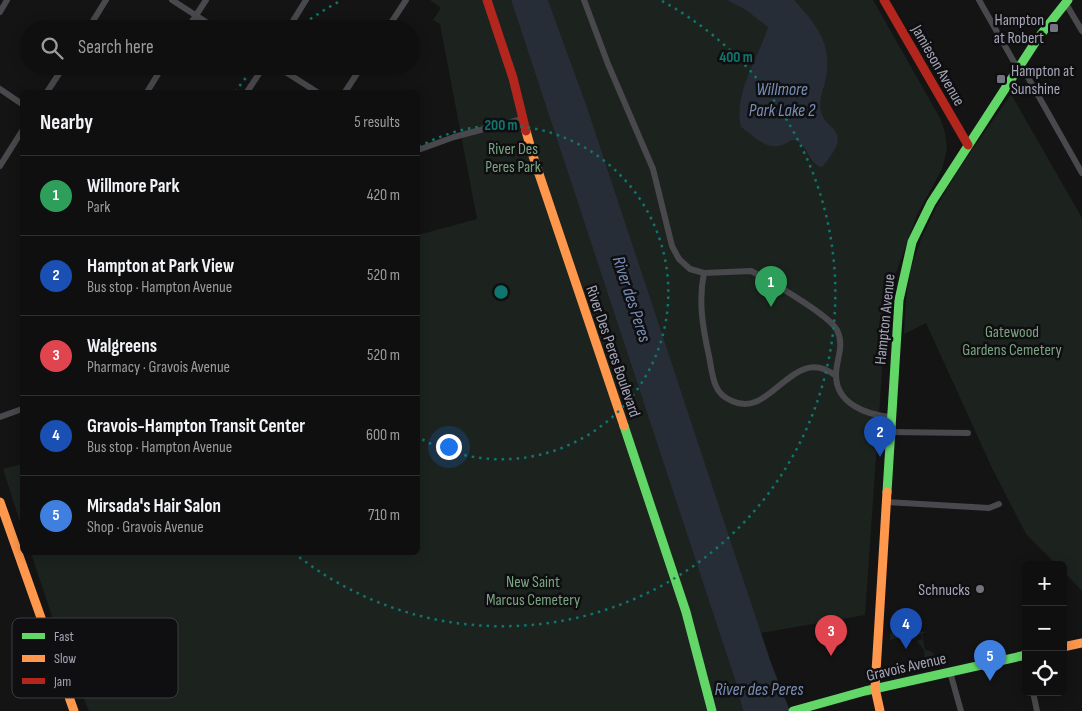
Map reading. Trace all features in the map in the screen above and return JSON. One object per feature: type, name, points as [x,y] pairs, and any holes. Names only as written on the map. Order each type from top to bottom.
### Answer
[{"type":"main road","name":"River Des Peres Boulevard","points":[[487,0],[513,78],[522,119],[686,612],[712,711]]},
{"type":"main road","name":"Jamieson Avenue","points":[[884,0],[968,145]]},
{"type":"main road","name":"Hampton Avenue","points":[[880,711],[875,688],[899,300],[905,266],[912,242],[924,215],[1019,67],[1066,1]]},
{"type":"main road","points":[[0,502],[41,618]]},
{"type":"main road","points":[[1067,646],[1082,643]]},
{"type":"main road","name":"Gravois Avenue","points":[[795,710],[875,688],[1022,658]]},
{"type":"main road","points":[[69,698],[74,711]]},
{"type":"street","points":[[0,12],[7,0]]},
{"type":"street","points":[[94,20],[106,0]]},
{"type":"street","points":[[172,0],[204,20]]},
{"type":"street","points":[[193,20],[206,0]]},
{"type":"street","points":[[294,20],[306,0]]},
{"type":"street","points":[[393,20],[406,0]]},
{"type":"street","points":[[584,0],[608,64],[653,169],[672,246],[679,259],[690,269],[704,273],[751,271],[832,323],[840,338],[841,348],[836,376],[840,394],[850,404],[861,410],[891,417]]},
{"type":"street","points":[[979,0],[1082,173]]},
{"type":"street","points":[[1066,1],[1082,32]]},
{"type":"street","points":[[48,90],[58,75]]},
{"type":"street","points":[[147,90],[157,75]]},
{"type":"street","points":[[248,90],[258,75]]},
{"type":"street","points":[[290,75],[314,90]]},
{"type":"street","points":[[346,90],[356,75]]},
{"type":"street","points":[[0,89],[20,103]]},
{"type":"street","points":[[420,149],[522,119]]},
{"type":"street","points":[[0,166],[20,134]]},
{"type":"street","points":[[704,273],[702,319],[716,386],[724,397],[744,405],[754,403],[795,372],[812,367],[826,368],[836,376]]},
{"type":"street","points":[[0,417],[20,410]]},
{"type":"street","points":[[890,432],[968,433]]},
{"type":"street","points":[[886,502],[989,508],[999,504]]},
{"type":"street","points":[[950,672],[961,711]]},
{"type":"street","points":[[1034,696],[1037,711]]},
{"type":"green space","name":"New Saint Marcus Cemetery","points":[[430,0],[511,0],[735,680],[743,711],[89,711],[83,698],[178,698],[178,618],[53,618],[32,555],[420,555],[420,234],[477,219],[440,24],[433,20],[441,8]]},
{"type":"green space","points":[[548,0],[873,0],[940,118],[945,133],[947,149],[942,169],[917,215],[893,281],[883,357],[865,615],[761,633],[587,107]]},
{"type":"green space","name":"Gatewood Gardens Cemetery","points":[[1011,94],[1082,218],[1082,591],[1067,575],[1067,561],[1053,561],[1026,534],[992,468],[926,323],[904,334],[905,309],[911,269],[919,245],[941,200],[968,156]]},
{"type":"green space","points":[[20,465],[20,522],[3,469]]},
{"type":"green space","points":[[926,632],[922,634],[925,650],[934,654],[941,663],[925,666],[924,650],[917,641],[922,639],[921,634],[915,635],[915,639],[912,638],[914,634],[890,640],[890,633]]},
{"type":"water","name":"River des Peres","points":[[511,0],[548,0],[587,107],[771,663],[790,711],[743,711],[735,680]]},
{"type":"water","name":"Willmore Park Lake 2","points":[[727,0],[794,0],[819,31],[826,49],[827,59],[820,104],[821,113],[835,130],[837,136],[837,143],[822,167],[813,162],[798,142],[792,140],[777,146],[771,146],[759,141],[741,127],[739,114],[744,89],[768,27],[746,10]]},
{"type":"traffic: fast","points":[[887,492],[899,300],[912,242],[931,203],[1038,38],[1068,0]]},
{"type":"traffic: fast","points":[[624,426],[686,612],[712,711]]},
{"type":"traffic: fast","points":[[793,711],[865,691],[1022,656]]},
{"type":"traffic: slow","points":[[526,131],[624,426]]},
{"type":"traffic: slow","points":[[875,688],[887,492]]},
{"type":"traffic: slow","points":[[0,502],[41,618]]},
{"type":"traffic: slow","points":[[1067,646],[1082,643]]},
{"type":"traffic: slow","points":[[875,688],[880,711]]},
{"type":"traffic: slow","points":[[69,698],[74,711]]},
{"type":"traffic: jam","points":[[487,0],[513,78],[526,131]]},
{"type":"traffic: jam","points":[[884,0],[968,145]]},
{"type":"place","name":"Hampton at Robert","points":[[1054,28]]},
{"type":"place","name":"Hampton at Sunshine","points":[[1001,79]]},
{"type":"place","name":"Willmore Park","points":[[771,307]]},
{"type":"place","name":"Hampton at Park View","points":[[880,457]]},
{"type":"place","name":"Schnucks","points":[[980,589]]},
{"type":"place","name":"Gravois-Hampton Transit Center","points":[[906,649]]},
{"type":"place","name":"Walgreens","points":[[831,656]]},
{"type":"place","name":"Mirsada's Hair Salon","points":[[990,681]]},
{"type":"park label","name":"River Des Peres Park","points":[[513,157]]}]
